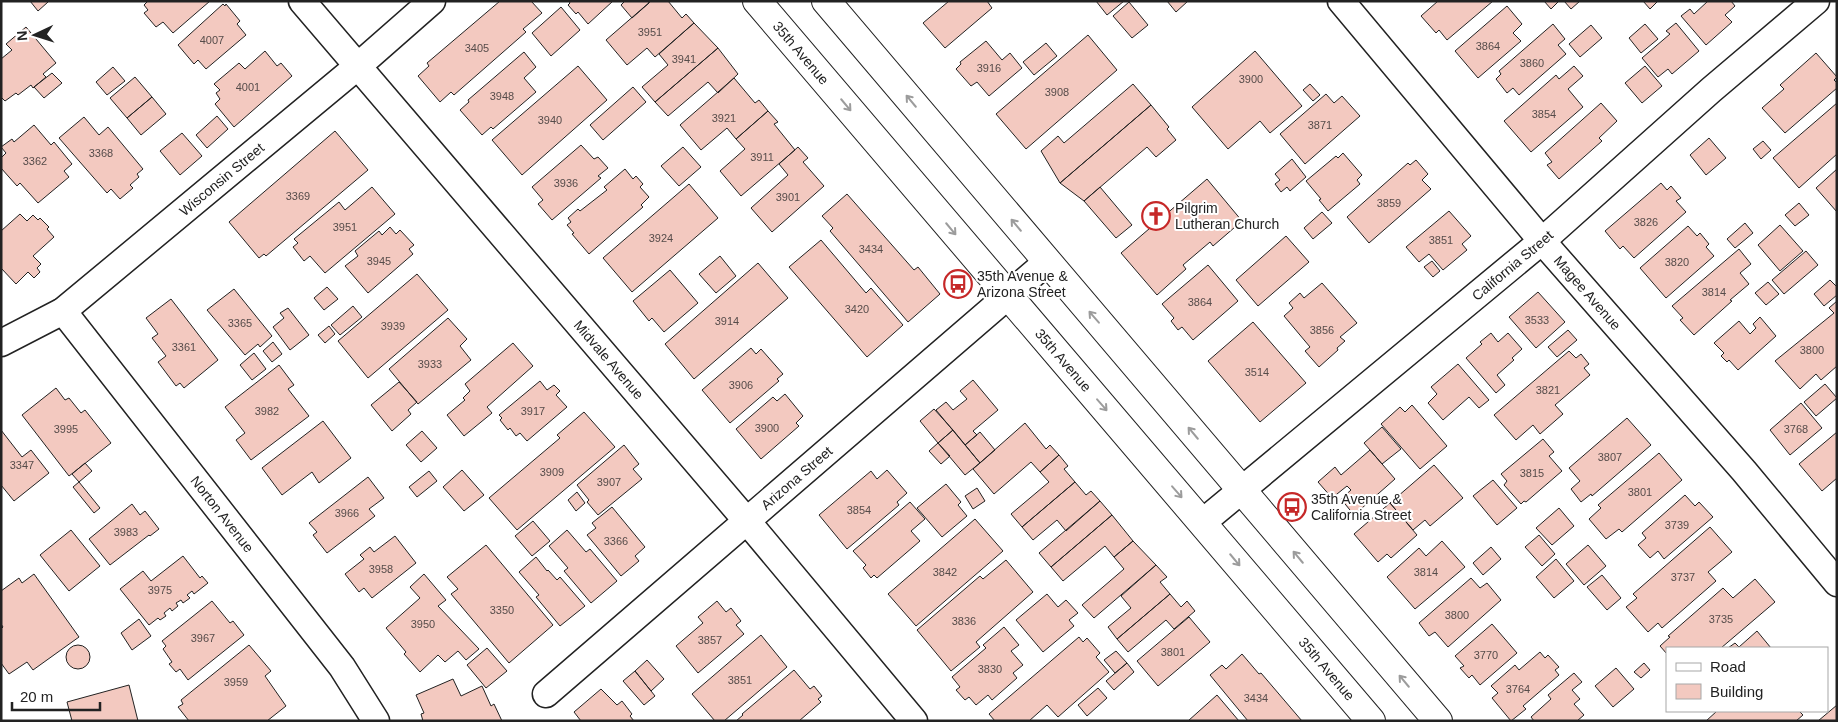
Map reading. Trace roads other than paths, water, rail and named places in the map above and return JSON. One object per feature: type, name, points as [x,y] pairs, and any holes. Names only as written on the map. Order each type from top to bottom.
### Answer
[{"type":"main road","name":"35th Avenue","points":[[757,1],[1203,522],[1370,721]]},
{"type":"main road","points":[[826,1],[1435,720]]},
{"type":"street","name":"Midvale Avenue","points":[[302,1],[746,520],[914,721]]},
{"type":"street","name":"Wisconsin Street","points":[[1,343],[63,311],[358,66],[432,1]]},
{"type":"street","name":"Magee Avenue","points":[[1340,1],[1542,241],[1744,471],[1837,583]]},
{"type":"street","name":"California Street","points":[[1203,522],[1542,241],[1710,90],[1816,1]]},
{"type":"street","name":"Arizona Street","points":[[546,694],[1047,262]]},
{"type":"street","name":"Norton Avenue","points":[[63,311],[342,667],[376,721]]},
{"type":"place","name":"Pilgrim Lutheran Church","points":[[1156,216]]},
{"type":"place","name":"35th Avenue & Arizona Street","points":[[958,284]]},
{"type":"place","name":"35th Avenue & California Street","points":[[1292,507]]}]
